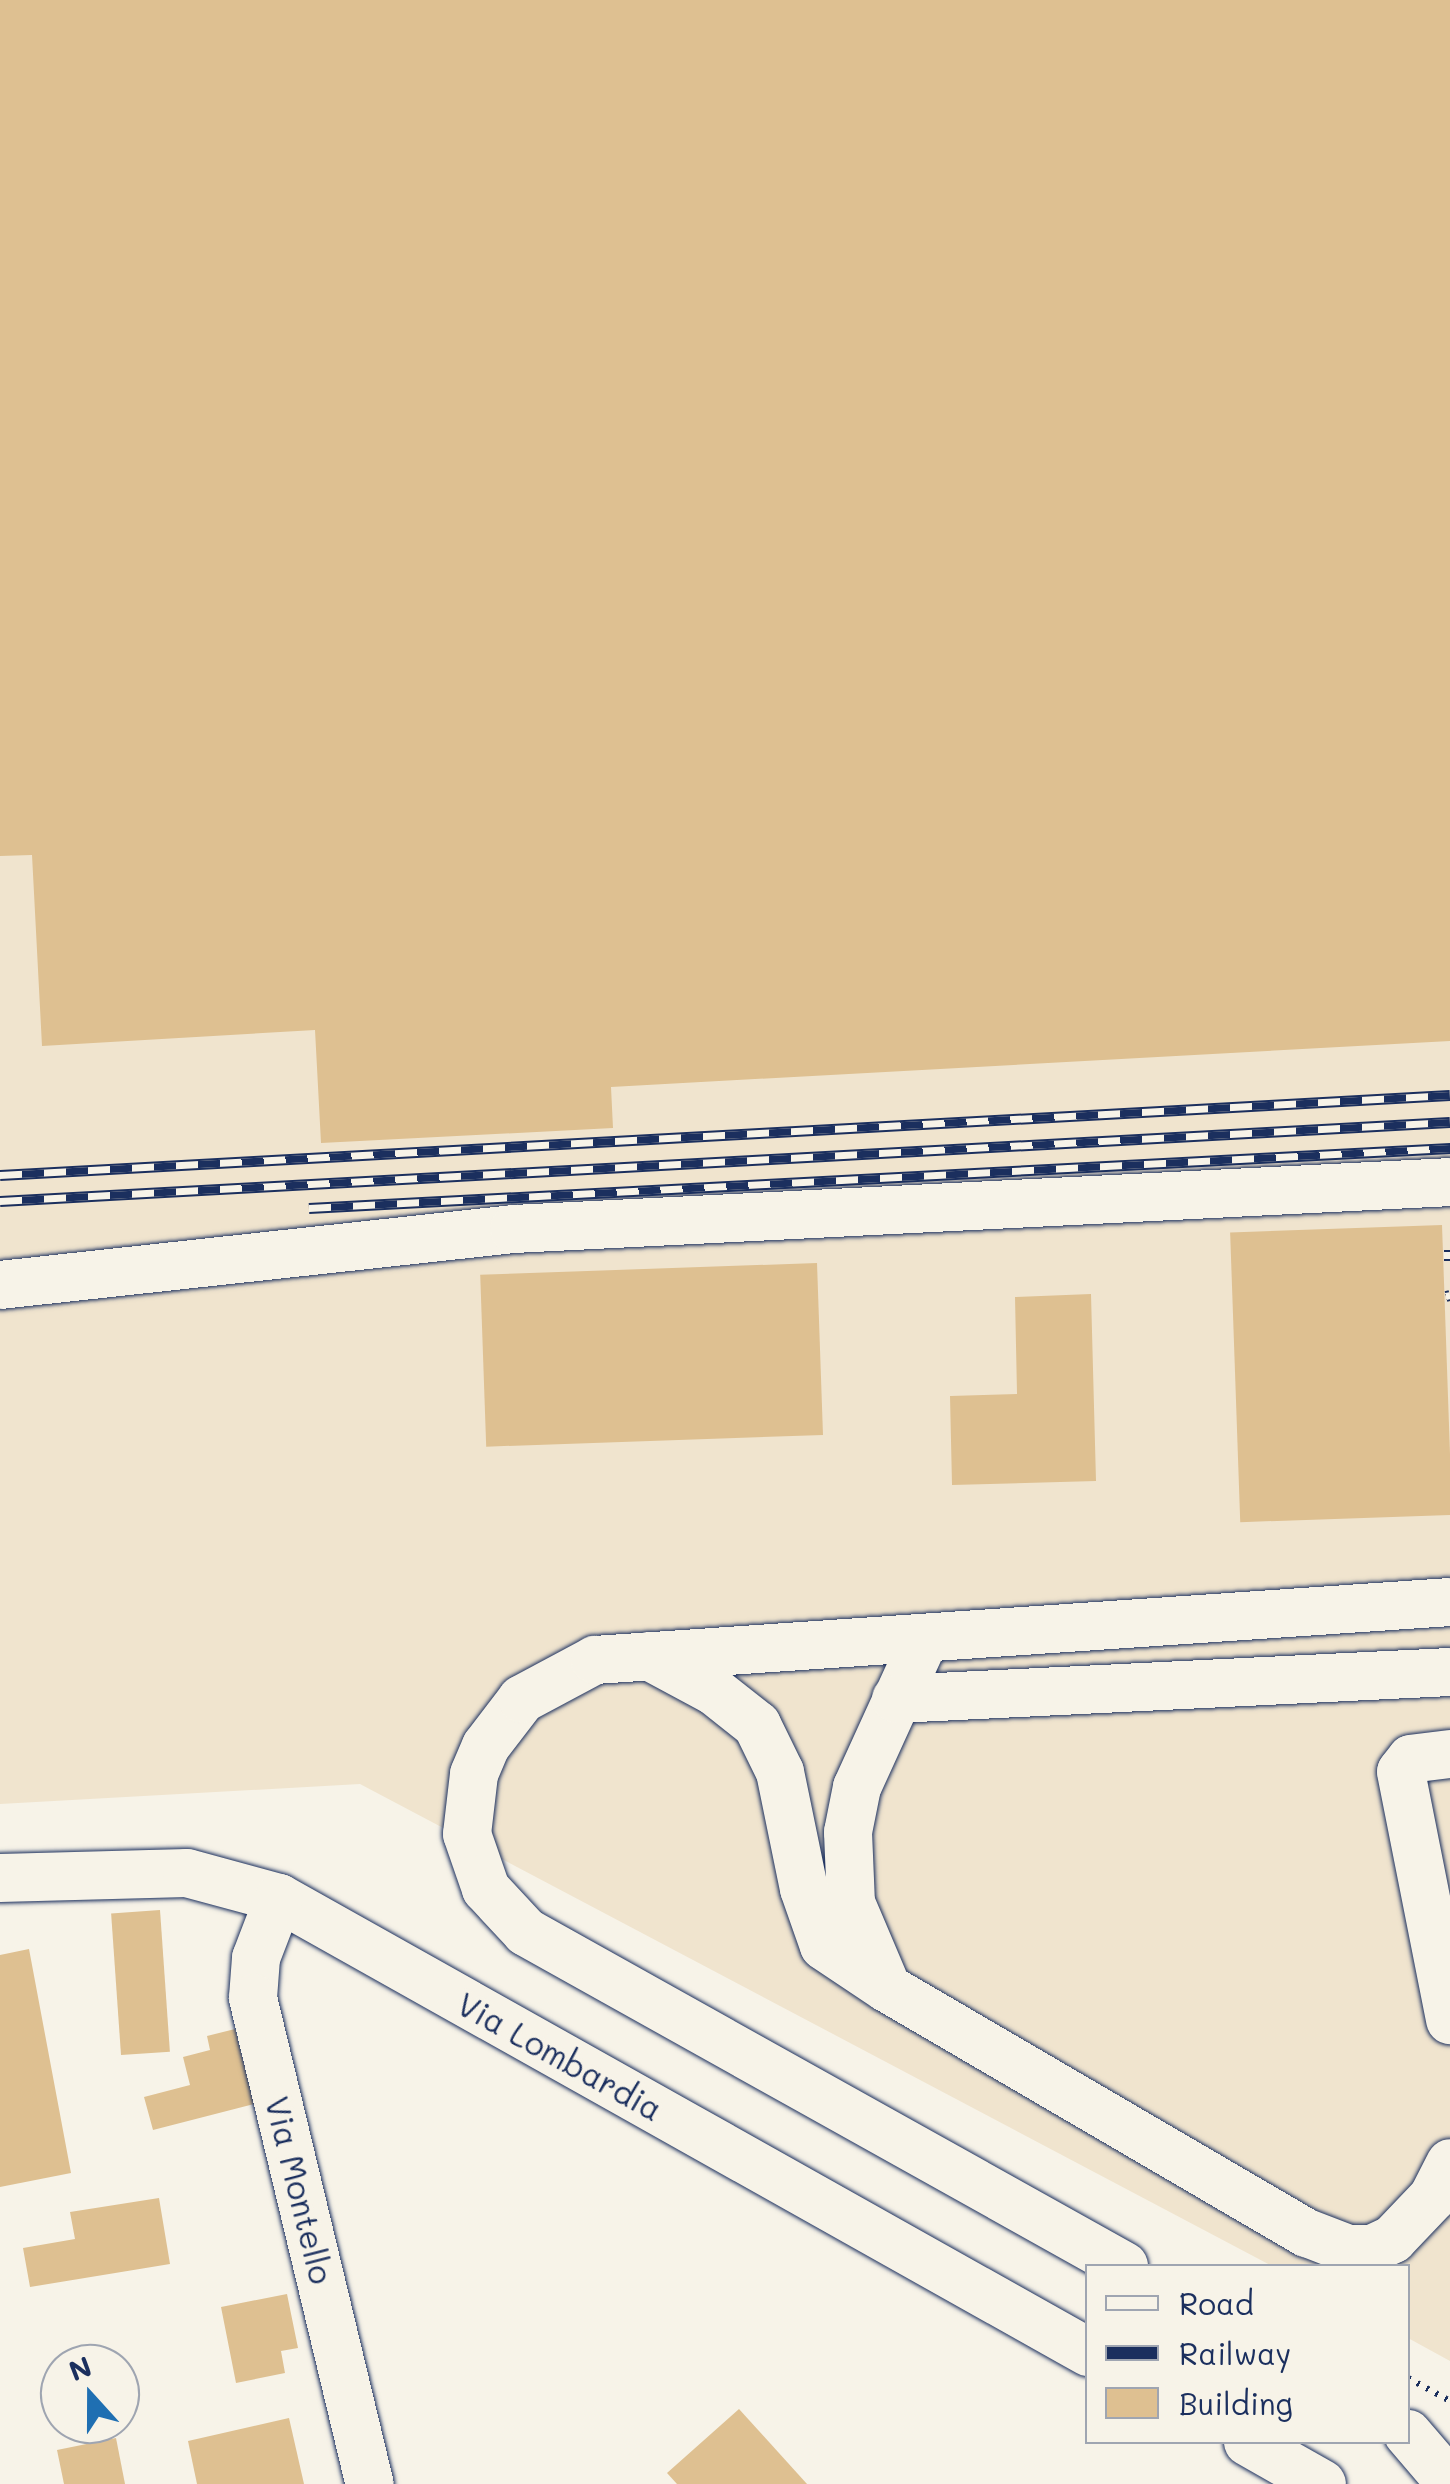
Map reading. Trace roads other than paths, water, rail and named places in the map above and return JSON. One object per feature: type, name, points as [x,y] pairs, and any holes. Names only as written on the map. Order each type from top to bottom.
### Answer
[{"type":"street","points":[[0,1285],[514,1229],[1450,1182]]},
{"type":"street","points":[[1120,2264],[526,1932],[486,1890],[467,1834],[474,1774],[503,1720],[568,1669],[648,1656],[1450,1602]]},
{"type":"street","points":[[887,1988],[856,1922],[846,1858],[856,1787],[926,1638]]},
{"type":"street","points":[[648,1656],[714,1690],[757,1725],[780,1772],[804,1890],[824,1946],[887,1988],[1307,2233],[1348,2249],[1372,2249],[1393,2239],[1423,2210],[1450,2163]]},
{"type":"street","points":[[896,1699],[1450,1672]]},
{"type":"street","points":[[1450,1754],[1411,1758],[1401,1772],[1450,2020]]},
{"type":"street","name":"Via Lombardia","points":[[0,1878],[187,1873],[279,1898],[1085,2350]]},
{"type":"street","name":"Via Montello","points":[[279,1898],[256,1958],[253,1998],[370,2484]]},
{"type":"street","points":[[1410,2436],[1450,2484]]},
{"type":"street","points":[[1270,2447],[1322,2484]]},
{"type":"railway","points":[[0,1175],[1450,1095]]},
{"type":"railway","points":[[0,1201],[1450,1122]]},
{"type":"railway","points":[[309,1208],[1450,1148]]},
{"type":"railway","points":[[1444,1255],[1450,1255]]},
{"type":"railway","points":[[1446,1296],[1450,1295]]}]
